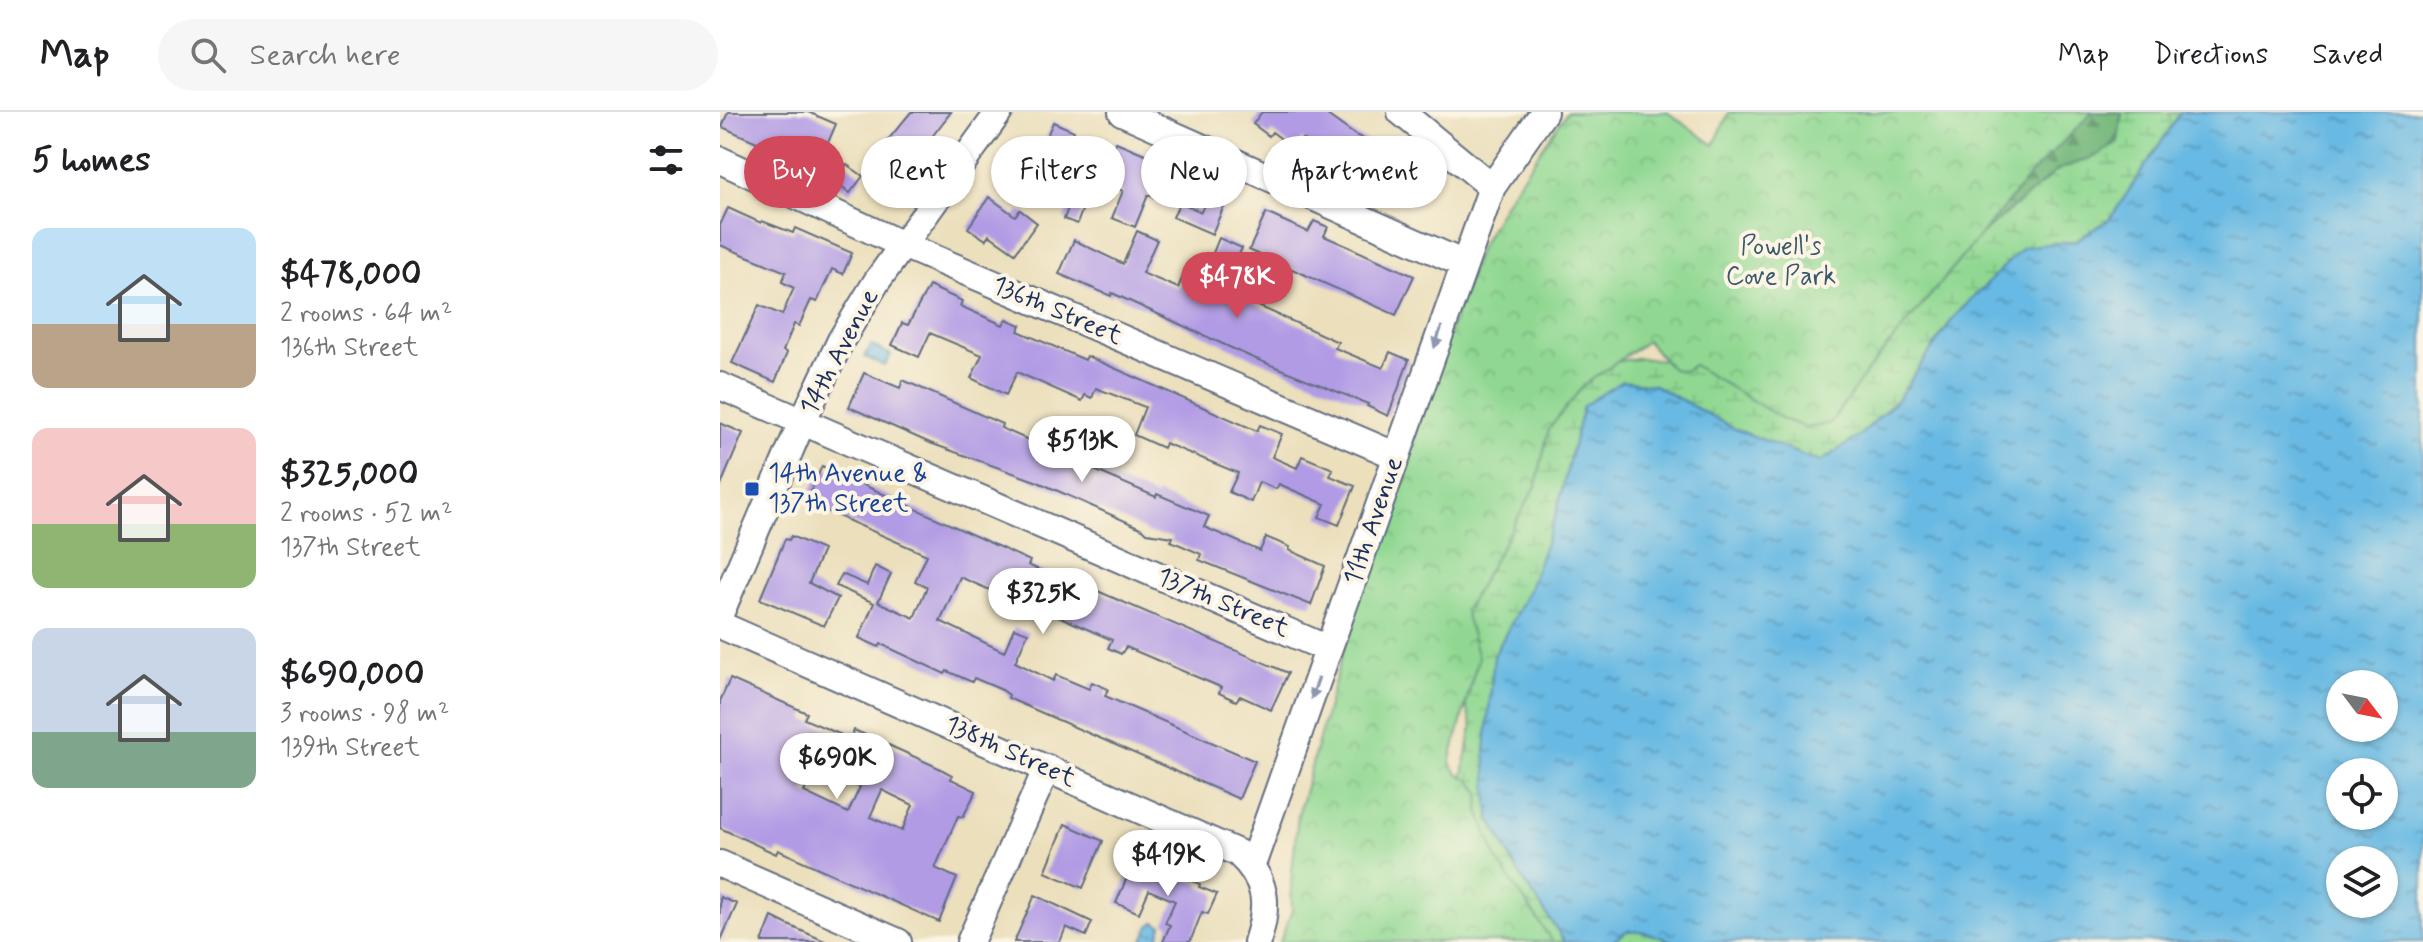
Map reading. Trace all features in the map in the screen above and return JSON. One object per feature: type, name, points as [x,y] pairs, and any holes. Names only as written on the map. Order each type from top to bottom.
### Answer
[{"type":"street","name":"14th Avenue","points":[[720,614],[802,422],[841,340],[877,281],[999,112]]},
{"type":"street","points":[[1122,112],[1464,264]]},
{"type":"street","points":[[1401,112],[1492,187]]},
{"type":"street","name":"11th Avenue","points":[[1252,865],[1492,187],[1544,112]]},
{"type":"street","name":"136th Street","points":[[720,160],[903,245],[1397,456]]},
{"type":"street","name":"137th Street","points":[[720,386],[1328,649]]},
{"type":"street","name":"138th Street","points":[[720,625],[1224,846],[1252,865]]},
{"type":"street","points":[[970,942],[1047,768]]},
{"type":"street","points":[[720,864],[898,942]]},
{"type":"street","points":[[1252,865],[1265,895],[1263,922],[1257,942]]},
{"type":"green space","name":"Powell's Cove Park","points":[[1567,112],[1667,112],[1714,145],[1729,112],[2093,112],[2032,173],[1868,370],[1830,423],[1808,428],[1785,420],[1693,365],[1684,371],[1672,369],[1647,341],[1584,385],[1549,429],[1536,486],[1465,611],[1478,658],[1450,763],[1480,793],[1479,811],[1497,860],[1553,942],[1280,942],[1292,910],[1291,881],[1298,815],[1367,564],[1478,251],[1507,199]]},
{"type":"green space","points":[[2050,112],[2122,112],[2118,143],[2096,156],[2058,170],[1954,257]]},
{"type":"green space","points":[[2122,112],[2181,112],[2110,219],[2075,241],[2023,248],[1954,317],[1897,400],[1859,436],[1820,462],[1735,429],[1583,406],[1556,514],[1529,589],[1494,656],[1489,816],[1518,872],[1565,942],[1431,942],[1472,727],[1458,679],[1454,616],[1510,479],[1588,368],[1636,358],[1700,363],[1954,257],[2058,170],[2096,156],[2118,143]]},
{"type":"green space","points":[[1627,931],[1641,931],[1676,942],[1611,942]]},
{"type":"water","points":[[2181,112],[2423,112],[2423,942],[1676,942],[1641,931],[1627,931],[1611,942],[1565,942],[1518,872],[1489,816],[1485,750],[1494,656],[1529,589],[1556,514],[1583,406],[1622,381],[1654,385],[1735,429],[1820,462],[1859,436],[1897,400],[1954,317],[2023,247],[2075,241],[2110,219]]},
{"type":"water","points":[[871,345],[891,355],[885,366],[865,357]]},
{"type":"water","points":[[1155,922],[1162,925],[1157,942],[1142,942],[1149,927]]},
{"type":"building","points":[[728,112],[808,112],[836,124],[831,136],[744,136],[722,127]]},
{"type":"building","points":[[911,112],[951,112],[932,136],[891,136]]},
{"type":"building","points":[[1262,112],[1323,112],[1357,136],[1277,136],[1272,132],[1269,136],[1253,124]]},
{"type":"building","points":[[1053,122],[1074,131],[1072,136],[1047,136]]},
{"type":"building","points":[[1125,146],[1141,152],[1143,208],[1135,227],[1112,218],[1116,208],[1125,208]]},
{"type":"building","points":[[845,165],[861,175],[850,193],[845,189]]},
{"type":"building","points":[[989,197],[991,208],[1004,208],[1015,216],[1020,210],[1037,223],[1015,253],[989,235],[986,240],[968,228]]},
{"type":"building","points":[[728,208],[793,233],[795,228],[852,253],[843,274],[832,269],[817,302],[811,300],[799,326],[794,324],[775,382],[732,363],[759,305],[782,315],[794,288],[782,282],[786,272],[720,245],[720,225]]},
{"type":"building","points":[[1068,208],[1083,208],[1077,224],[1064,219]]},
{"type":"building","points":[[1177,208],[1193,208],[1201,212],[1203,208],[1223,208],[1212,234],[1173,217]]},
{"type":"building","points":[[1266,213],[1308,232],[1314,221],[1328,227],[1324,236],[1414,276],[1396,315],[1249,250]]},
{"type":"building","points":[[1137,231],[1157,240],[1142,273],[1178,288],[1183,276],[1194,281],[1197,273],[1204,275],[1219,238],[1242,248],[1223,290],[1338,342],[1335,348],[1383,368],[1390,352],[1409,360],[1388,416],[1368,404],[1251,357],[1112,293],[1111,296],[1059,274],[1074,240],[1123,264]]},
{"type":"building","points":[[929,286],[962,301],[960,306],[1003,325],[1006,319],[1021,325],[1018,331],[1085,360],[1087,356],[1257,431],[1260,425],[1282,434],[1272,457],[1297,468],[1302,456],[1333,469],[1330,476],[1355,486],[1339,525],[1319,517],[1325,504],[1279,484],[1276,489],[1259,482],[1251,502],[1229,492],[1238,473],[1165,443],[1163,448],[1134,435],[1145,407],[1096,388],[1092,398],[1085,395],[1082,401],[1017,372],[1006,395],[971,378],[982,355],[930,333],[919,357],[892,345],[902,323],[908,325]]},
{"type":"building","points":[[864,373],[900,388],[903,380],[1002,424],[1001,428],[1033,442],[1037,437],[1056,445],[1055,448],[1086,463],[1085,466],[1209,516],[1204,527],[1260,551],[1266,537],[1290,547],[1289,550],[1325,566],[1311,605],[1199,560],[1201,554],[1171,541],[1173,537],[1147,533],[1038,482],[930,443],[849,407]]},
{"type":"building","points":[[720,423],[743,433],[720,487]]},
{"type":"building","points":[[822,466],[1030,561],[1028,565],[1091,593],[1093,589],[1288,673],[1271,710],[1240,696],[1236,701],[1219,693],[1221,688],[1218,686],[1126,647],[1121,654],[1108,648],[1112,640],[1042,609],[1046,600],[1018,588],[1013,600],[960,577],[940,621],[1004,652],[1014,628],[1028,633],[1015,662],[1053,681],[1056,675],[1089,689],[1092,682],[1108,689],[1105,696],[1255,761],[1239,799],[1008,698],[1009,695],[1002,690],[974,678],[972,682],[947,671],[945,674],[881,644],[879,647],[859,638],[874,603],[836,586],[842,574],[867,585],[875,566],[891,574],[878,602],[914,618],[927,587],[915,581],[927,555],[806,502]]},
{"type":"building","points":[[791,536],[823,550],[809,583],[838,598],[824,626],[760,599],[785,539],[789,540]]},
{"type":"building","points":[[730,679],[807,713],[804,719],[851,739],[854,730],[939,768],[952,775],[951,779],[976,791],[963,817],[958,816],[935,868],[957,878],[939,922],[778,850],[776,854],[720,828],[720,701]],"holes":[[[815,768],[860,787],[848,813],[804,792]],[[882,790],[913,805],[902,831],[870,817]]]},
{"type":"building","points":[[1065,824],[1103,841],[1083,888],[1045,872]]},
{"type":"building","points":[[1135,859],[1200,884],[1199,887],[1217,894],[1208,914],[1202,912],[1190,942],[1163,942],[1170,925],[1165,923],[1175,901],[1149,890],[1139,913],[1116,903]]},
{"type":"building","points":[[1035,895],[1092,922],[1086,936],[1066,927],[1060,942],[1014,942]]},
{"type":"building","points":[[720,897],[737,904],[720,942]]},
{"type":"building","points":[[772,917],[786,924],[827,942],[762,942]]},
{"type":"place","name":"14th Avenue & 137th Street","points":[[752,489]]}]
